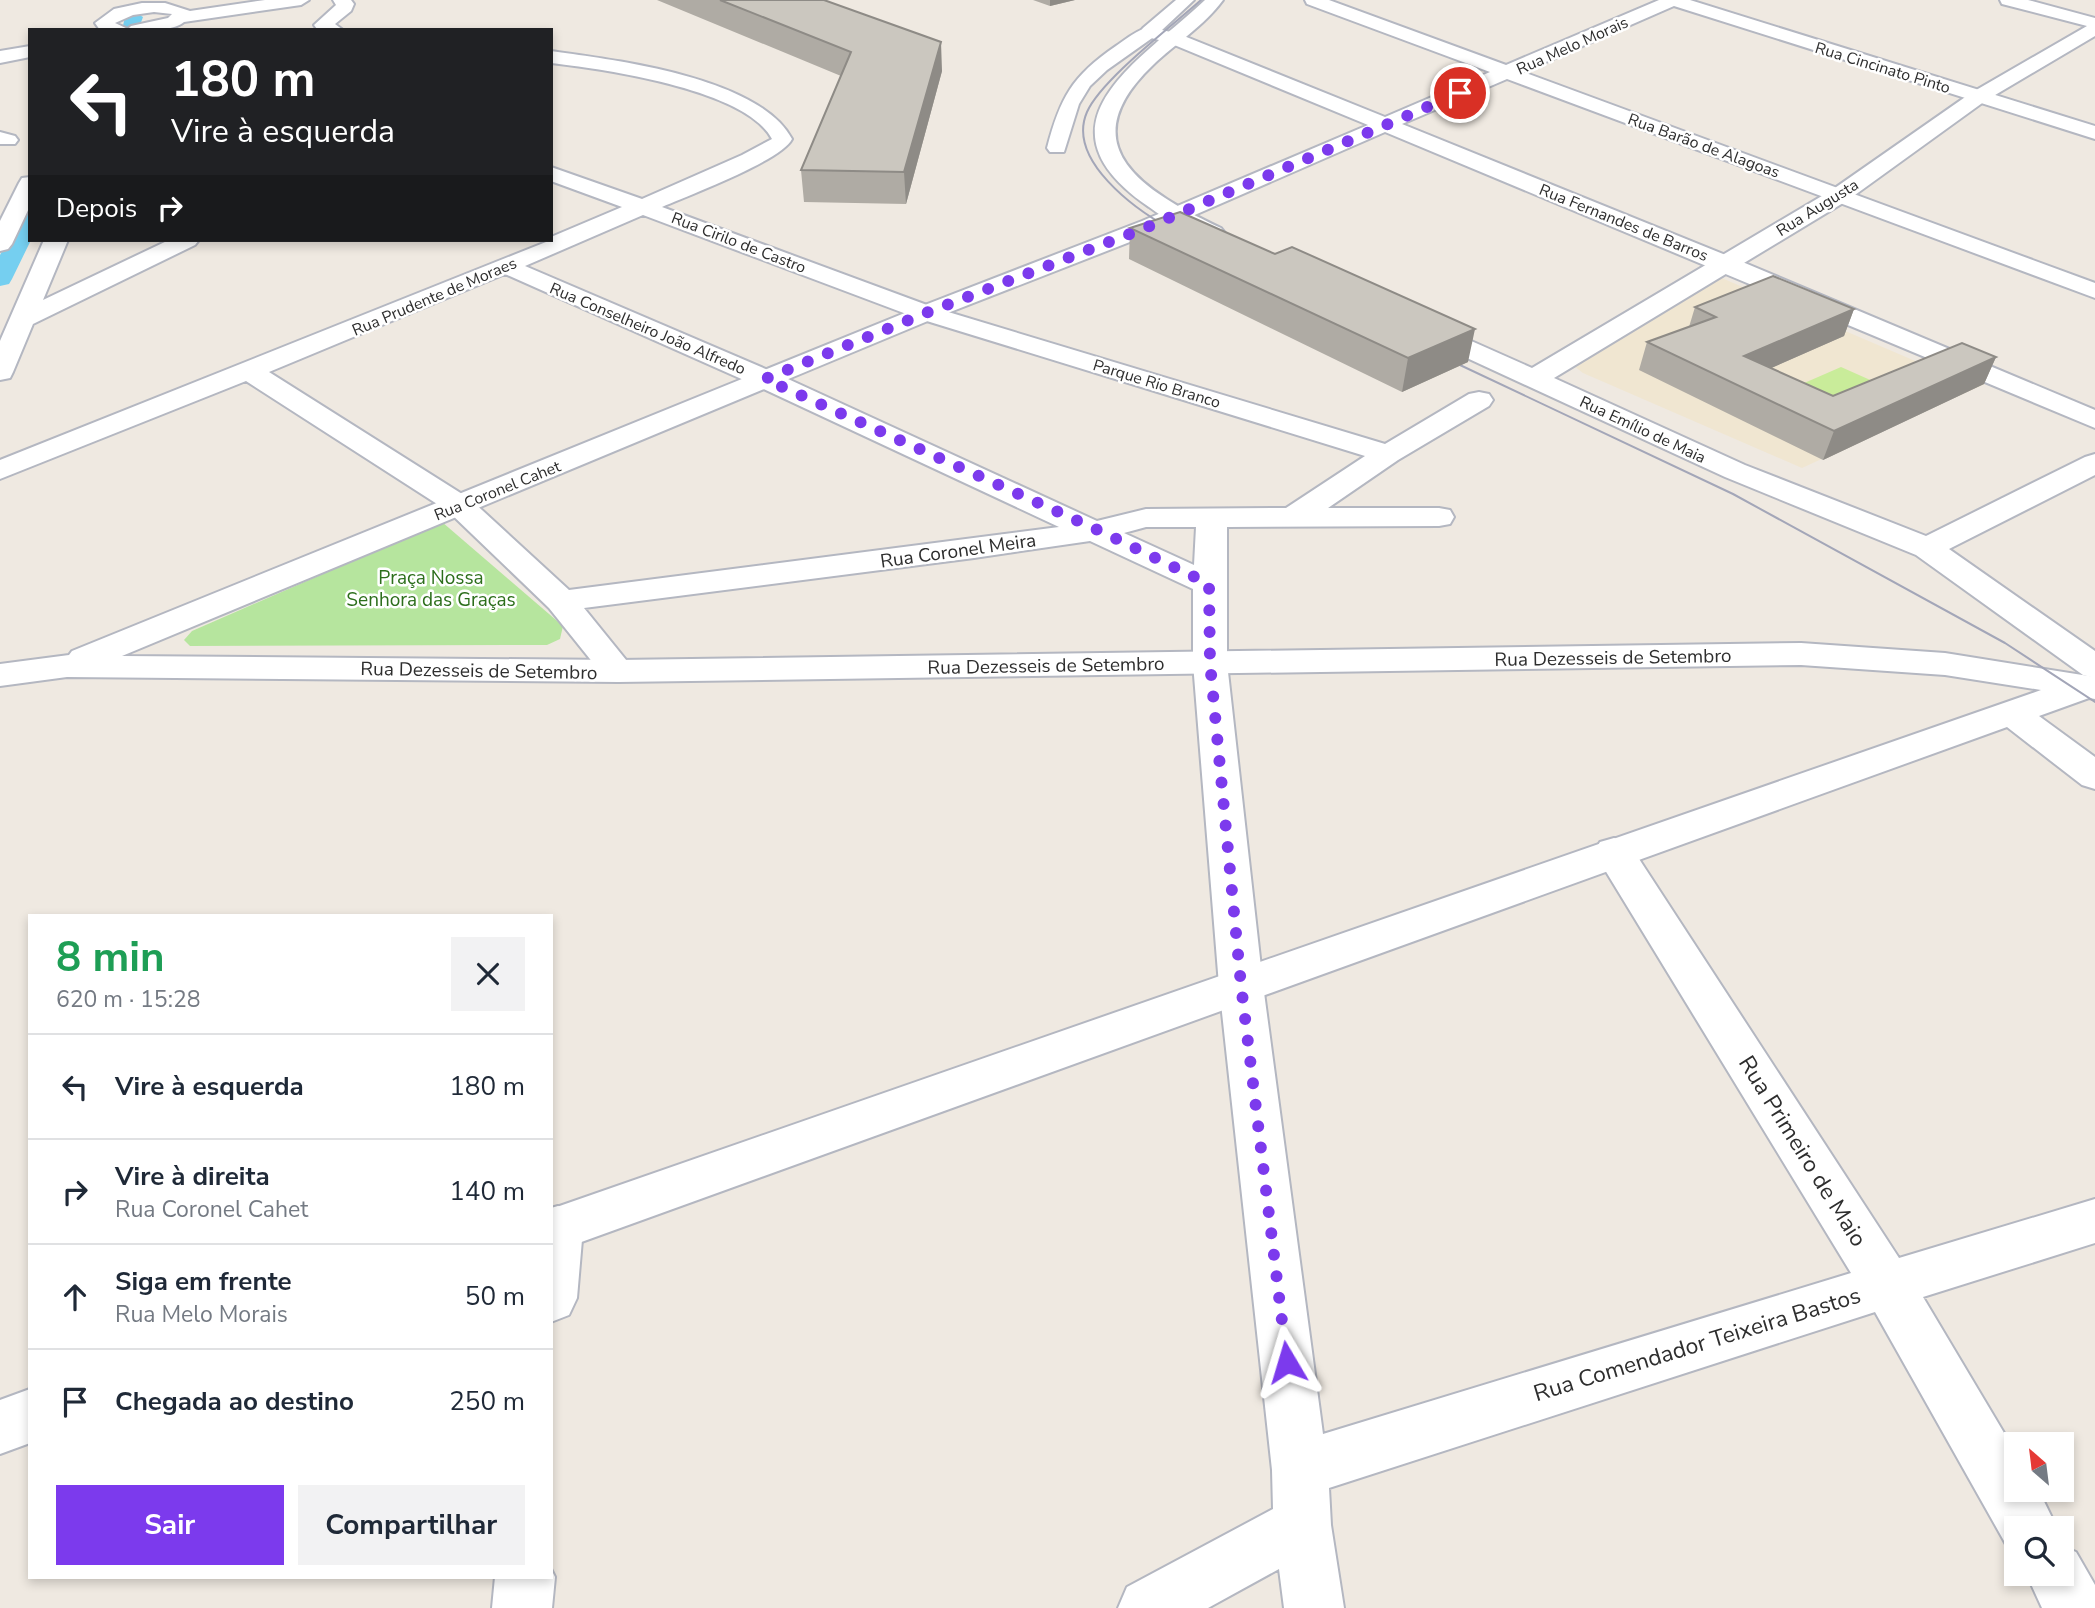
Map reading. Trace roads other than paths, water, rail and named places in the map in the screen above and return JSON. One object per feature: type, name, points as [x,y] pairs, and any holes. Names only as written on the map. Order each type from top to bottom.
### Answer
[{"type":"street","points":[[330,28],[323,24],[345,7],[341,0]]},
{"type":"street","points":[[1057,148],[1066,113],[1076,91],[1100,68],[1149,32],[1186,0]]},
{"type":"street","points":[[1215,0],[1123,85],[1106,110],[1104,137],[1107,150],[1119,171],[1148,198],[1174,215],[1236,243]]},
{"type":"street","name":"Rua Barão de Alagoas","points":[[1313,0],[2095,291]]},
{"type":"street","name":"Rua Melo Morais","points":[[926,313],[1174,215],[1672,0]]},
{"type":"street","name":"Rua Cincinato Pinto","points":[[1672,0],[2095,133]]},
{"type":"street","points":[[2008,0],[2095,26]]},
{"type":"street","points":[[150,28],[292,1]]},
{"type":"street","points":[[106,14],[162,8],[179,11],[183,23]]},
{"type":"street","name":"Rua Augusta","points":[[1534,379],[1840,195],[1978,97],[2095,26]]},
{"type":"street","name":"Rua Fernandes de Barros","points":[[1149,32],[1173,38],[1725,263],[2095,420]]},
{"type":"street","points":[[0,57],[28,51]]},
{"type":"street","name":"Rua Prudente de Moraes","points":[[0,470],[250,372],[506,266],[750,160],[780,144],[780,135],[775,126],[701,86],[621,65],[556,61]]},
{"type":"street","name":"Rua Cirilo de Castro","points":[[553,174],[926,313]]},
{"type":"street","points":[[0,244],[28,187]]},
{"type":"street","points":[[0,372],[55,242]]},
{"type":"street","points":[[110,275],[144,242]]},
{"type":"street","points":[[23,319],[183,242]]},
{"type":"street","name":"Rua Conselheiro João Alfredo","points":[[506,266],[765,379],[1098,530],[1209,584]]},
{"type":"street","name":"Rua Coronel Cahet","points":[[67,666],[926,313]]},
{"type":"street","name":"Parque Rio Branco","points":[[926,313],[1388,454]]},
{"type":"street","name":"Rua Emílio de Maia","points":[[1397,317],[1735,471],[1927,548],[2091,683]]},
{"type":"street","points":[[250,372],[459,505],[561,601],[618,671]]},
{"type":"street","points":[[1294,517],[1388,454],[1479,400]]},
{"type":"street","points":[[1927,548],[2095,463]]},
{"type":"street","points":[[1212,517],[1210,663],[1241,985],[1314,1608]]},
{"type":"street","name":"Rua Coronel Meira","points":[[561,601],[974,549],[1098,530],[1146,518],[1439,517]]},
{"type":"street","name":"Rua Dezesseis de Setembro","points":[[0,675],[67,666],[618,671],[1801,654],[1945,664],[2091,683]]},
{"type":"street","points":[[553,1264],[555,1230],[2091,683]]},
{"type":"street","points":[[2010,712],[2095,776]]},
{"type":"street","name":"Rua Primeiro de Maio","points":[[1614,852],[1888,1286],[2021,1516]]},
{"type":"street","name":"Rua Comendador Teixeira Bastos","points":[[1148,1608],[1301,1497],[1399,1436],[2095,1221]]},
{"type":"street","points":[[0,1427],[28,1417]]},
{"type":"street","points":[[522,1608],[524,1579]]},
{"type":"street","points":[[2062,1586],[2075,1608]]},
{"type":"waterway","points":[[130,28],[134,17]]},
{"type":"waterway","points":[[0,279],[28,222]]},
{"type":"tram line","points":[[1171,229],[1140,209],[1108,181],[1086,148],[1083,130],[1087,112],[1107,85],[1138,54],[1201,0]]},
{"type":"tram line","points":[[1443,357],[1733,494],[2005,643],[2095,702]]},
{"type":"park label","name":"Praça Nossa Senhora das Graças","points":[[431,588]]}]
